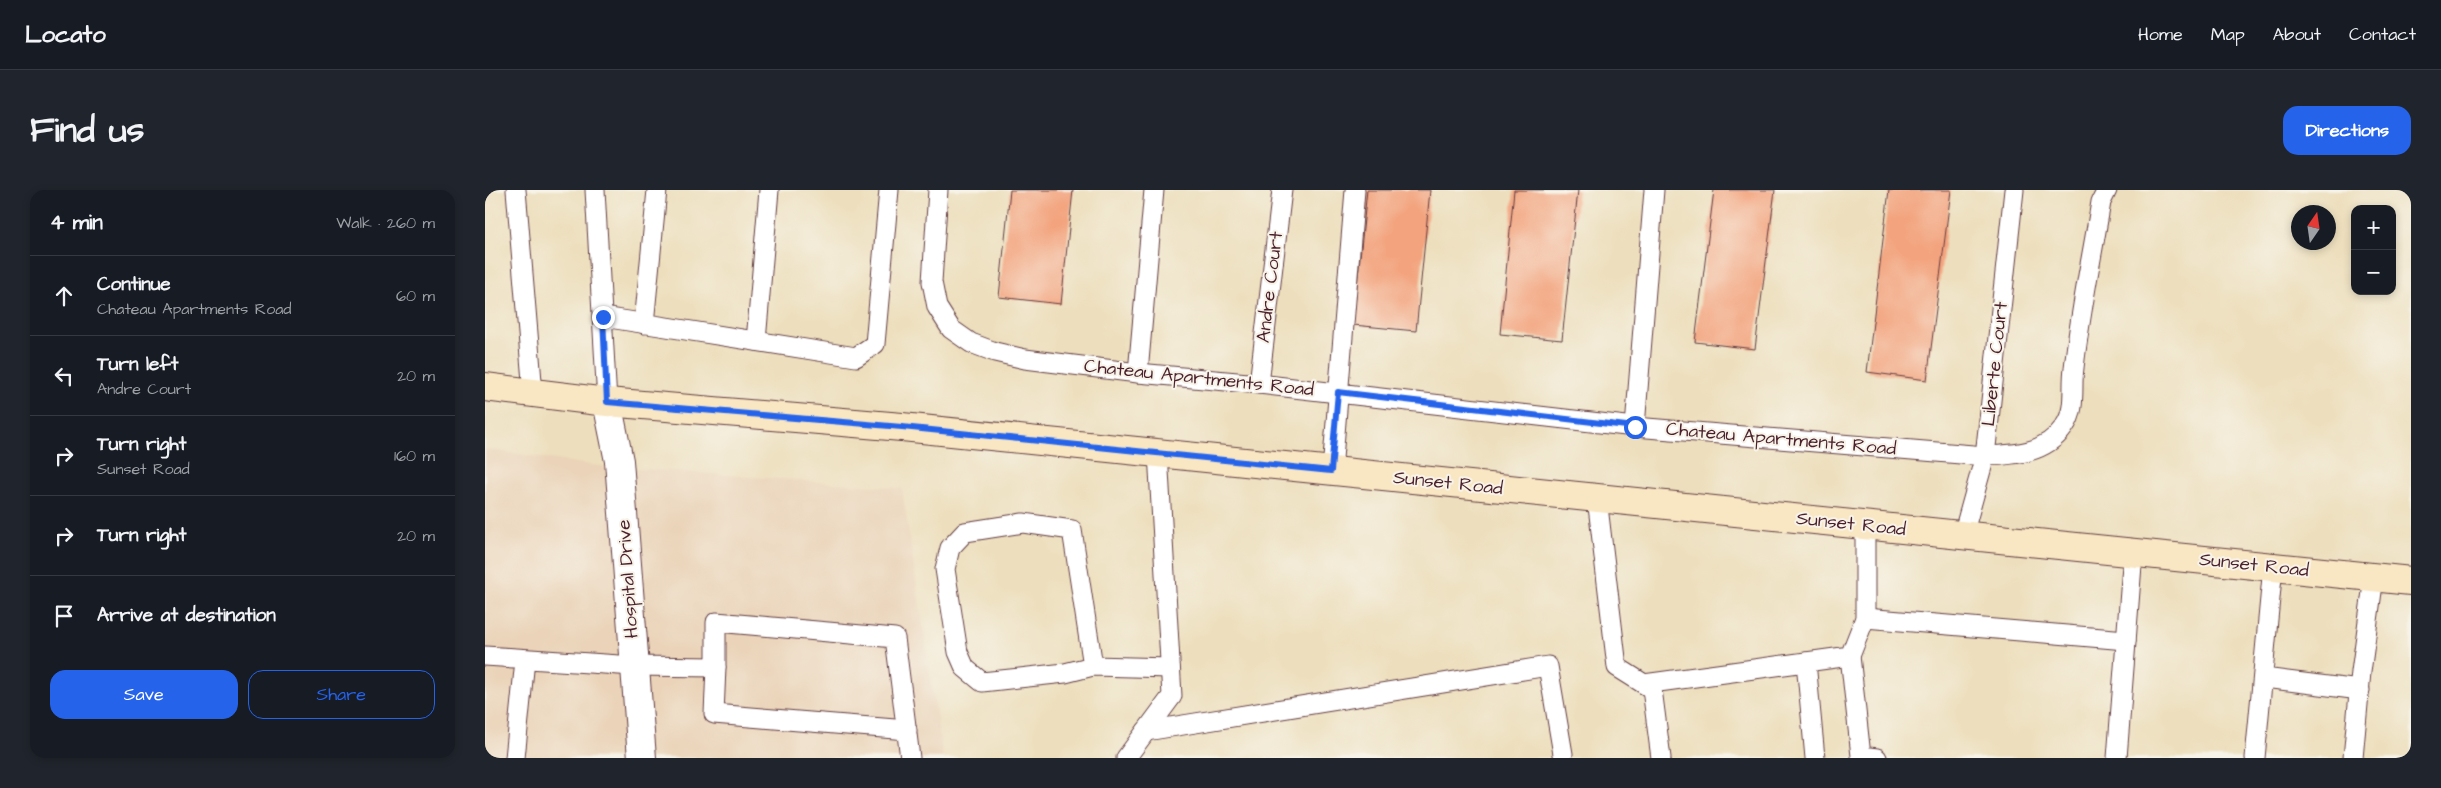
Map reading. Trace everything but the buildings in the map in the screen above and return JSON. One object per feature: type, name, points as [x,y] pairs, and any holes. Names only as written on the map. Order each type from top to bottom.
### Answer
[{"type":"street","name":"Sunset Road","points":[[485,387],[607,402],[902,427],[2411,581]]},
{"type":"street","name":"Hospital Drive","points":[[607,402],[619,461],[642,758]]},
{"type":"lane","points":[[516,190],[533,393]]},
{"type":"lane","points":[[595,190],[607,402]]},
{"type":"lane","points":[[645,324],[657,190]]},
{"type":"lane","points":[[756,341],[769,190]]},
{"type":"lane","points":[[603,317],[856,356],[875,344],[889,190]]},
{"type":"lane","name":"Chateau Apartments Road","points":[[938,190],[932,282],[937,307],[951,329],[971,344],[1017,357],[1139,373],[1338,392],[1635,427],[1985,456],[2029,452],[2053,438],[2064,426],[2072,409],[2073,369],[2101,202],[2107,190]]},
{"type":"lane","points":[[1139,373],[1154,190]]},
{"type":"lane","name":"Andre Court","points":[[1259,384],[1282,190]]},
{"type":"lane","points":[[1331,471],[1355,190]]},
{"type":"lane","points":[[1635,427],[1654,190]]},
{"type":"lane","name":"Liberte Court","points":[[1963,535],[1985,456],[2015,190]]},
{"type":"lane","points":[[1126,758],[1172,696],[1158,453]]},
{"type":"lane","points":[[1597,498],[1617,667],[1652,689],[1661,758]]},
{"type":"lane","points":[[1093,666],[1072,530],[1023,523],[965,532],[950,548],[945,569],[958,652],[965,668],[982,682],[1065,673],[1093,666],[1170,668]]},
{"type":"lane","points":[[1865,525],[1865,618],[1850,656],[1861,756],[1877,758]]},
{"type":"lane","points":[[2117,758],[2133,552]]},
{"type":"lane","points":[[2255,758],[2273,566]]},
{"type":"lane","points":[[2353,758],[2374,577]]},
{"type":"lane","points":[[1865,618],[2126,640]]},
{"type":"lane","points":[[907,730],[714,714],[716,622],[895,638],[907,730],[910,758]]},
{"type":"lane","points":[[485,656],[634,666],[716,667]]},
{"type":"lane","points":[[1644,684],[1850,656]]},
{"type":"lane","points":[[515,758],[525,660]]},
{"type":"lane","points":[[1806,662],[1815,758]]},
{"type":"lane","points":[[1146,731],[1548,666],[1563,754]]},
{"type":"lane","points":[[2264,678],[2360,690]]},
{"type":"shaded area","points":[[485,449],[591,465],[902,488],[943,758],[485,758]]},
{"type":"route","points":[[603,317],[607,402],[902,427],[1331,471],[1338,392],[1635,427]]}]
